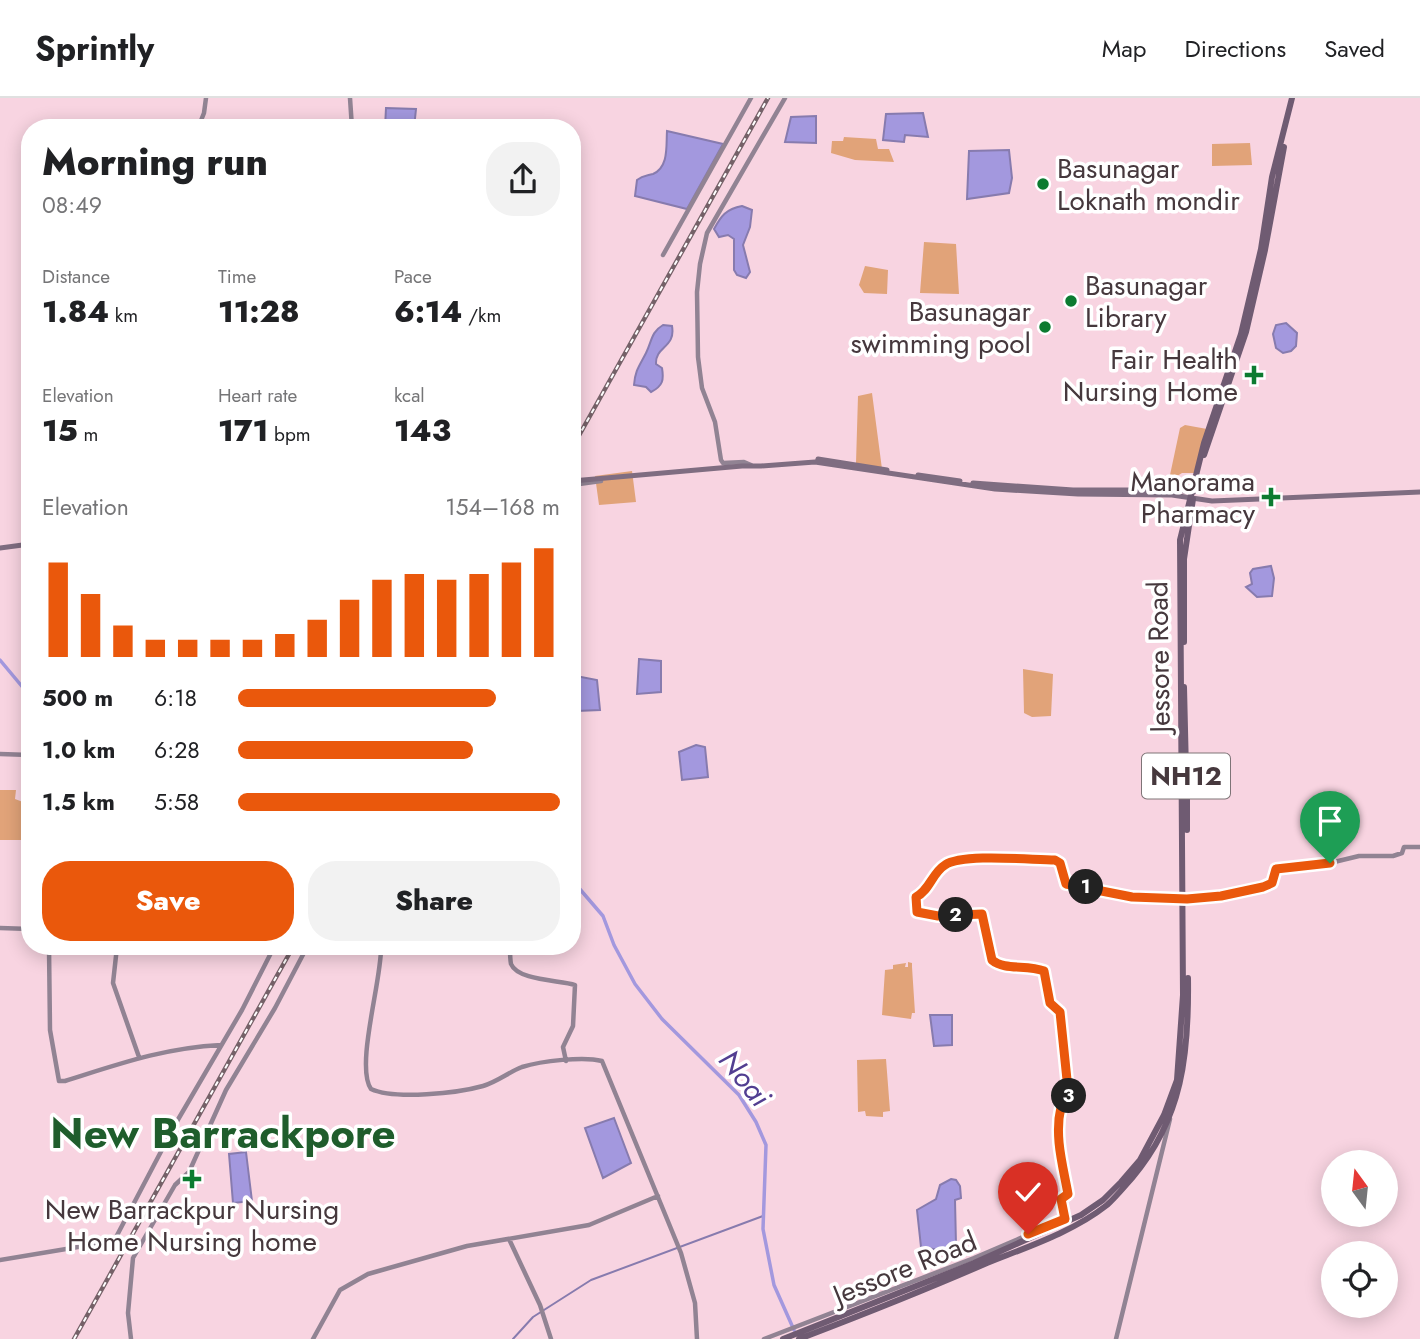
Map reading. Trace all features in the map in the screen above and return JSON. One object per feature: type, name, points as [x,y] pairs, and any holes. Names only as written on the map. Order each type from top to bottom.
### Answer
[{"type":"highway","name":"Jessore Road","points":[[784,1336],[817,1329],[1076,1218],[1103,1200],[1143,1161],[1173,1095],[1182,1054],[1188,1001],[1185,899],[1185,541],[1192,495],[1246,332],[1265,250],[1294,98]]},
{"type":"highway","name":"NH12","points":[[799,1339],[817,1329],[975,1269],[1077,1224],[1105,1206],[1143,1161],[1172,1114],[1180,1085],[1182,1054]]},
{"type":"main road","points":[[581,482],[742,466],[815,462],[995,489],[1078,494],[1192,495],[1228,501],[1420,492]]},
{"type":"main road","points":[[0,548],[21,546]]},
{"type":"street","points":[[202,119],[206,98]]},
{"type":"street","points":[[350,98],[351,119]]},
{"type":"street","points":[[663,255],[751,98]]},
{"type":"street","points":[[754,465],[723,463],[721,460],[715,422],[702,388],[696,292],[707,233],[785,98]]},
{"type":"street","points":[[581,482],[754,465]]},
{"type":"street","points":[[0,754],[21,755]]},
{"type":"street","points":[[1065,1219],[1061,1199],[1068,1194],[1059,1126],[1061,1107],[1069,1105],[1069,1099],[1061,1017],[1050,1003],[1045,973],[1023,966],[1003,966],[994,962],[982,914],[929,915],[917,912],[916,897],[922,894],[938,871],[948,863],[996,858],[1055,860],[1060,863],[1066,884],[1132,897],[1185,899],[1221,896],[1263,887],[1272,883],[1279,868],[1330,863],[1359,856],[1393,856],[1402,853],[1405,847],[1420,847]]},
{"type":"street","points":[[0,928],[21,929]]},
{"type":"street","points":[[49,955],[50,1030],[59,1081],[177,1048],[222,1045]]},
{"type":"street","points":[[117,955],[113,983],[139,1057]]},
{"type":"street","points":[[0,1260],[114,1241],[176,1122],[222,1045],[270,955]]},
{"type":"street","points":[[131,1339],[128,1313],[133,1258],[175,1185],[189,1172],[226,1090],[303,955]]},
{"type":"street","points":[[380,955],[367,1053],[367,1082],[371,1090],[416,1095],[463,1090],[485,1086],[520,1068],[566,1061],[602,1061],[678,1244],[695,1303],[697,1339]]},
{"type":"street","points":[[511,955],[513,968],[531,978],[575,985],[573,1026],[563,1048],[566,1061]]},
{"type":"street","points":[[1116,1339],[1172,1114]]},
{"type":"street","points":[[313,1339],[340,1290],[368,1274],[467,1246],[589,1225],[658,1196]]},
{"type":"street","points":[[948,1271],[1065,1219],[1076,1218]]},
{"type":"street","points":[[509,1239],[541,1307],[551,1339]]},
{"type":"street","points":[[764,1339],[784,1336],[806,1323],[817,1329]]},
{"type":"shaded area","points":[[386,108],[416,109],[415,119],[385,119]]},
{"type":"shaded area","points":[[923,113],[928,137],[905,135],[904,142],[883,140],[886,114]]},
{"type":"shaded area","points":[[816,116],[816,143],[785,142],[791,117]]},
{"type":"shaded area","points":[[667,131],[723,144],[687,209],[635,196],[637,180],[653,174],[662,166],[666,155]]},
{"type":"shaded area","points":[[844,137],[876,139],[878,149],[889,149],[894,162],[855,160],[831,153],[832,141],[843,141]]},
{"type":"shaded area","points":[[1250,143],[1252,165],[1212,166],[1212,144]]},
{"type":"shaded area","points":[[1009,150],[1012,178],[1009,193],[967,199],[969,151]]},
{"type":"shaded area","points":[[742,206],[752,210],[750,227],[743,245],[750,272],[746,278],[737,275],[734,270],[734,239],[728,235],[719,237],[714,229],[725,214]]},
{"type":"shaded area","points":[[924,242],[956,244],[959,294],[920,293]]},
{"type":"shaded area","points":[[865,266],[888,270],[887,294],[864,293],[859,285]]},
{"type":"shaded area","points":[[1286,323],[1297,333],[1296,346],[1283,353],[1276,348],[1273,334],[1276,325]]},
{"type":"shaded area","points":[[663,325],[672,326],[671,339],[657,358],[656,364],[662,368],[662,382],[651,392],[646,387],[634,385],[638,368],[654,334]]},
{"type":"shaded area","points":[[872,393],[882,469],[856,463],[858,396]]},
{"type":"shaded area","points":[[1185,425],[1207,429],[1194,473],[1182,473],[1174,478],[1170,475],[1180,428]]},
{"type":"shaded area","points":[[632,471],[636,502],[599,505],[595,476]]},
{"type":"shaded area","points":[[1271,566],[1274,578],[1272,596],[1257,597],[1246,587],[1252,584],[1250,573],[1253,569]]},
{"type":"shaded area","points":[[639,659],[661,661],[661,692],[637,694]]},
{"type":"shaded area","points":[[1023,669],[1053,674],[1051,716],[1032,717],[1024,713]]},
{"type":"shaded area","points":[[581,677],[597,680],[600,710],[581,711]]},
{"type":"shaded area","points":[[696,745],[705,747],[708,777],[682,780],[679,752]]},
{"type":"shaded area","points":[[0,790],[16,790],[15,799],[21,801],[21,840],[0,840]]},
{"type":"shaded area","points":[[908,962],[912,963],[915,1013],[912,1013],[911,1019],[882,1015],[885,970],[893,969],[893,965],[906,963],[905,967],[908,967]]},
{"type":"shaded area","points":[[930,1015],[952,1015],[952,1045],[934,1046]]},
{"type":"shaded area","points":[[886,1059],[890,1111],[883,1112],[883,1117],[866,1116],[865,1111],[858,1112],[857,1060]]},
{"type":"shaded area","points":[[614,1118],[631,1163],[603,1178],[585,1128]]},
{"type":"shaded area","points":[[246,1152],[252,1201],[233,1203],[229,1154]]},
{"type":"shaded area","points":[[951,1179],[956,1180],[960,1186],[961,1198],[955,1200],[956,1245],[939,1250],[921,1247],[917,1210],[936,1199],[940,1185]]},
{"type":"waterway","name":"Noai","points":[[0,660],[21,685]]},
{"type":"waterway","name":"Noai","points":[[581,890],[603,916],[614,945],[635,984],[662,1019],[739,1095],[756,1122],[766,1145],[763,1229],[774,1285],[794,1330]]},
{"type":"waterway","points":[[513,1339],[533,1317],[591,1280],[763,1216]]},
{"type":"railway","points":[[581,432],[768,98]]},
{"type":"railway","points":[[74,1339],[289,955]]},
{"type":"place","name":"Basunagar Loknath mondir","points":[[1043,184]]},
{"type":"place","name":"Basunagar Library","points":[[1071,301]]},
{"type":"place","name":"Basunagar swimming pool","points":[[1045,327]]},
{"type":"place","name":"Fair Health Nursing Home","points":[[1254,375]]},
{"type":"place","name":"Manorama Pharmacy","points":[[1271,497]]},
{"type":"place","name":"New Barrackpur Nursing Home Nursing home","points":[[192,1179]]},
{"type":"district","name":"New Barrackpore","points":[[223,1133]]},
{"type":"route","points":[[1028,1234],[1065,1219],[1061,1199],[1068,1194],[1060,1147],[1059,1117],[1062,1105],[1069,1105],[1069,1099],[1060,1012],[1050,1003],[1044,971],[1023,966],[1003,966],[992,960],[982,914],[938,916],[917,912],[916,897],[922,894],[944,865],[969,859],[1055,860],[1060,863],[1066,884],[1132,897],[1183,899],[1221,896],[1263,887],[1272,883],[1276,869],[1330,863]]}]
